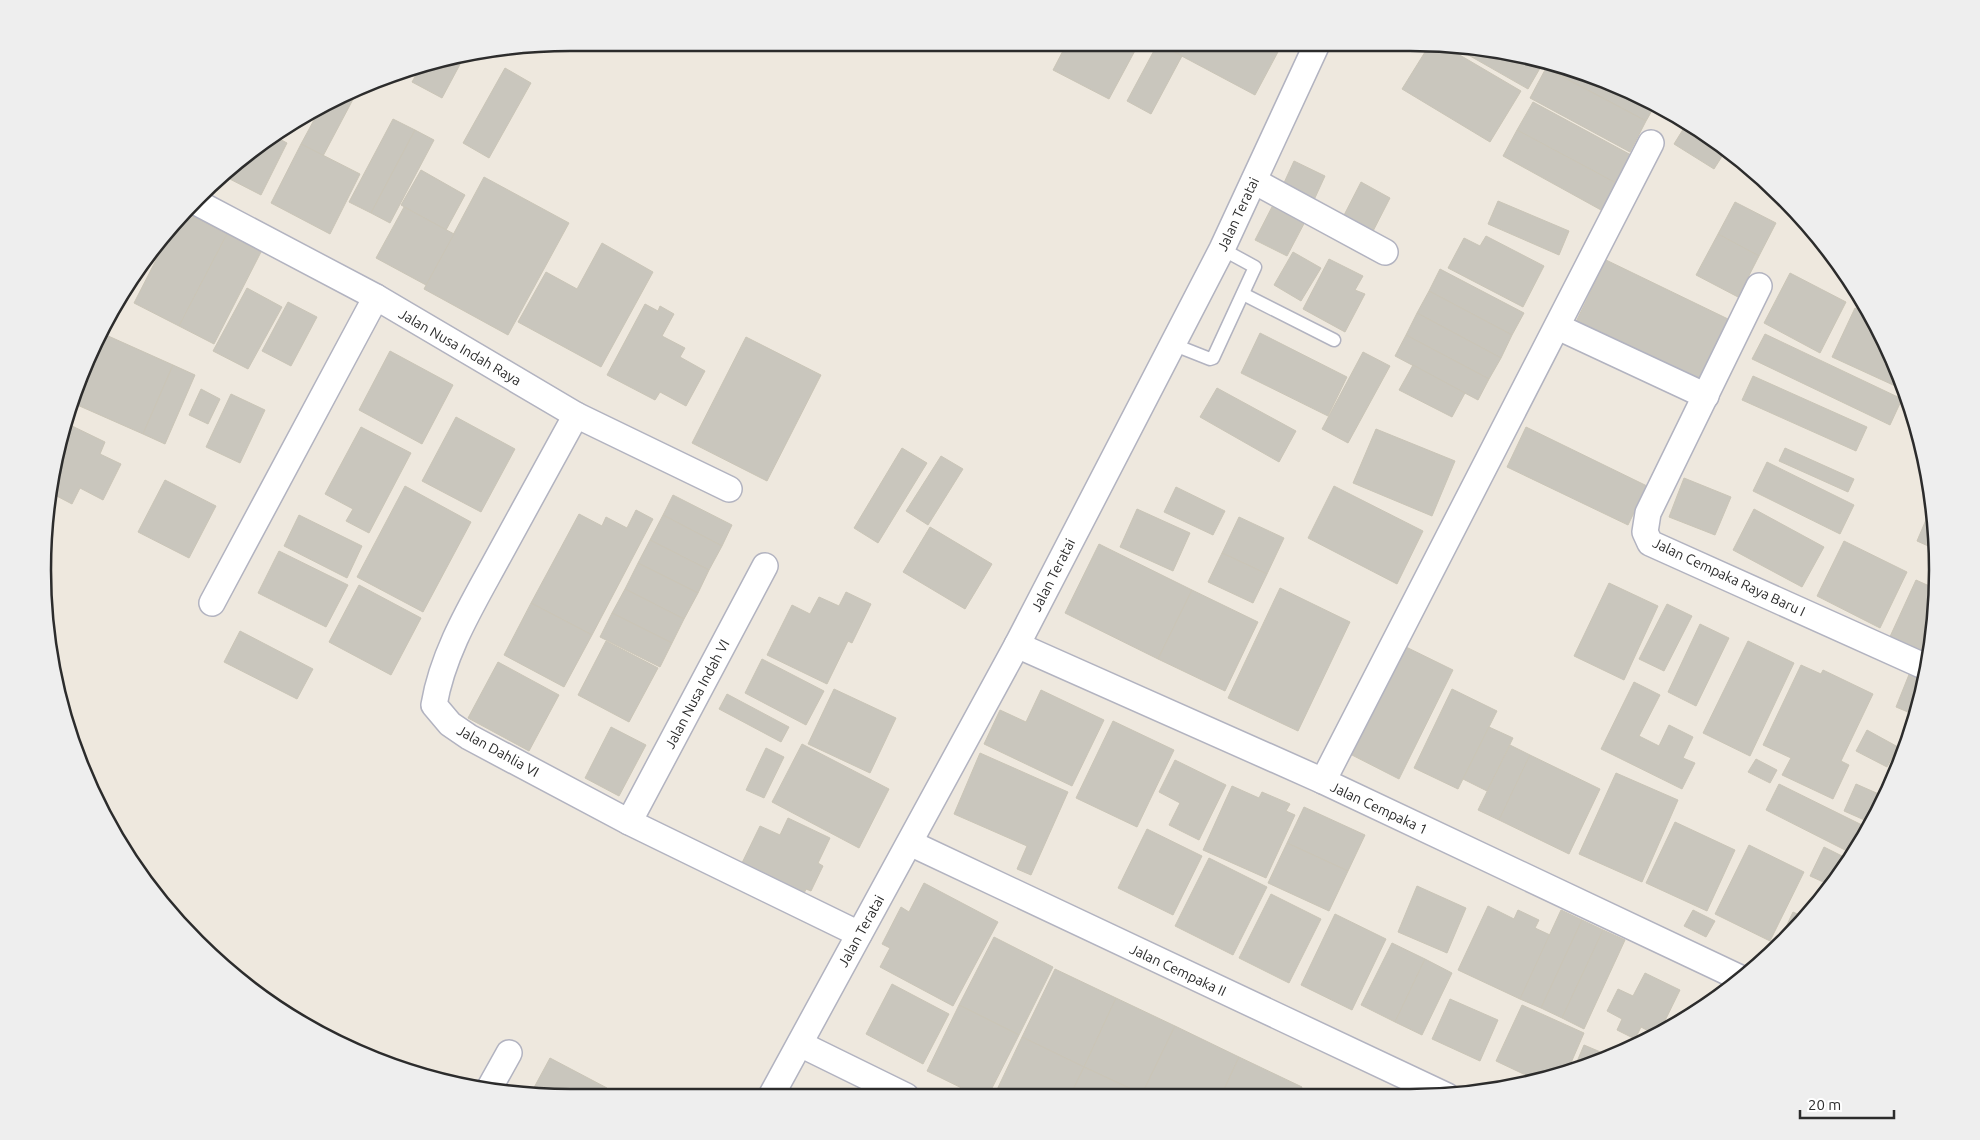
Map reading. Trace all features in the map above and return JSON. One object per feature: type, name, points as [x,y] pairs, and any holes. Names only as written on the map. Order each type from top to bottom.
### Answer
[{"type":"street","name":"Jalan Teratai","points":[[775,1089],[1017,645],[1222,249],[1314,51]]},
{"type":"street","points":[[1323,781],[1651,143]]},
{"type":"street","points":[[1254,181],[1385,252]]},
{"type":"street","name":"Jalan Nusa Indah Raya","points":[[201,205],[376,298],[576,415],[729,489]]},
{"type":"street","name":"Jalan Cempaka Raya Baru I","points":[[1759,286],[1648,513],[1645,532],[1650,543],[1920,664]]},
{"type":"street","points":[[212,603],[376,298]]},
{"type":"street","points":[[1558,327],[1706,396]]},
{"type":"street","name":"Jalan Dahlia VI","points":[[576,415],[477,595],[449,651],[437,687],[434,705],[450,724],[469,737],[628,822],[859,934]]},
{"type":"street","name":"Jalan Nusa Indah VI","points":[[628,822],[765,566]]},
{"type":"street","name":"Jalan Cempaka 1","points":[[1017,645],[1323,781],[1734,975]]},
{"type":"street","name":"Jalan Cempaka II","points":[[910,843],[1431,1088]]},
{"type":"street","points":[[800,1044],[892,1089]]},
{"type":"street","points":[[492,1083],[509,1053]]},
{"type":"lane","points":[[1172,344],[1210,359],[1213,358],[1255,267],[1222,249]]},
{"type":"lane","points":[[1243,294],[1334,340]]},
{"type":"building","points":[[1063,51],[1135,51],[1109,99],[1053,70]]},
{"type":"building","points":[[1154,51],[1172,51],[1182,56],[1151,114],[1127,101]]},
{"type":"building","points":[[1172,51],[1278,51],[1255,95]]},
{"type":"building","points":[[1425,51],[1457,54],[1521,91],[1490,142],[1402,89]]},
{"type":"building","points":[[1468,55],[1511,61],[1540,68],[1528,89]]},
{"type":"building","points":[[461,63],[442,98],[412,82],[416,75]]},
{"type":"building","points":[[505,68],[531,83],[489,158],[463,143]]},
{"type":"building","points":[[1545,69],[1646,121],[1630,152],[1530,98]]},
{"type":"building","points":[[1553,72],[1609,91],[1639,105],[1651,112],[1646,121]]},
{"type":"building","points":[[353,99],[323,156],[301,144],[314,119]]},
{"type":"building","points":[[1533,102],[1631,155],[1616,183],[1517,130]]},
{"type":"building","points":[[393,119],[415,130],[371,213],[349,202]]},
{"type":"building","points":[[415,130],[434,140],[390,223],[371,213]]},
{"type":"building","points":[[1517,130],[1616,183],[1601,210],[1503,156]]},
{"type":"building","points":[[1683,130],[1722,156],[1714,169],[1674,144]]},
{"type":"building","points":[[281,140],[287,143],[261,195],[229,179],[254,158]]},
{"type":"building","points":[[301,144],[360,174],[330,234],[271,203]]},
{"type":"building","points":[[1294,161],[1325,176],[1314,200],[1283,185]]},
{"type":"building","points":[[421,170],[465,195],[446,230],[401,205]]},
{"type":"building","points":[[484,177],[569,223],[508,335],[424,289]]},
{"type":"building","points":[[1361,182],[1390,198],[1369,239],[1340,223]]},
{"type":"building","points":[[1275,201],[1307,218],[1287,256],[1255,240]]},
{"type":"building","points":[[1498,201],[1569,231],[1559,255],[1488,224]]},
{"type":"building","points":[[1735,202],[1776,223],[1759,256],[1718,234]]},
{"type":"building","points":[[404,207],[454,234],[426,285],[376,258]]},
{"type":"building","points":[[191,216],[227,234],[179,326],[134,303],[161,251]]},
{"type":"building","points":[[227,234],[261,252],[214,344],[179,326]]},
{"type":"building","points":[[1718,234],[1759,256],[1738,297],[1696,275]]},
{"type":"building","points":[[1486,236],[1544,266],[1523,307],[1448,268],[1464,238],[1480,246]]},
{"type":"building","points":[[602,243],[653,272],[601,367],[518,322],[546,272],[577,289]]},
{"type":"building","points":[[1293,252],[1321,268],[1301,301],[1274,285]]},
{"type":"building","points":[[1329,259],[1363,276],[1355,290],[1365,294],[1345,332],[1303,309]]},
{"type":"building","points":[[1606,260],[1728,319],[1696,387],[1573,328]]},
{"type":"building","points":[[1440,269],[1524,313],[1512,335],[1429,291]]},
{"type":"building","points":[[1790,273],[1846,302],[1820,353],[1764,323]]},
{"type":"building","points":[[247,288],[282,307],[248,369],[213,351]]},
{"type":"building","points":[[1429,291],[1512,335],[1501,358],[1417,313]]},
{"type":"building","points":[[288,302],[317,317],[291,366],[262,351]]},
{"type":"building","points":[[645,304],[658,311],[660,306],[674,314],[662,336],[685,348],[680,357],[705,371],[686,406],[660,392],[655,400],[607,375]]},
{"type":"building","points":[[1855,308],[1859,311],[1875,341],[1894,386],[1832,357]]},
{"type":"building","points":[[1417,313],[1501,358],[1489,379],[1406,335]]},
{"type":"building","points":[[1260,333],[1347,377],[1328,416],[1241,373]]},
{"type":"building","points":[[1765,334],[1899,398],[1901,402],[1890,425],[1752,359]]},
{"type":"building","points":[[1406,335],[1489,379],[1478,400],[1395,356]]},
{"type":"building","points":[[108,336],[173,365],[143,434],[78,405],[91,371]]},
{"type":"building","points":[[746,337],[821,375],[767,481],[692,443]]},
{"type":"building","points":[[390,351],[453,385],[422,444],[359,410]]},
{"type":"building","points":[[1363,352],[1390,366],[1348,443],[1322,429]]},
{"type":"building","points":[[173,365],[195,375],[165,444],[143,434]]},
{"type":"building","points":[[1413,365],[1465,393],[1452,417],[1399,390]]},
{"type":"building","points":[[1753,376],[1867,427],[1856,451],[1742,400]]},
{"type":"building","points":[[1217,388],[1296,431],[1279,462],[1200,417]]},
{"type":"building","points":[[201,389],[220,399],[208,424],[189,415]]},
{"type":"building","points":[[231,394],[265,410],[240,463],[206,447]]},
{"type":"building","points":[[456,417],[515,449],[481,512],[422,481]]},
{"type":"building","points":[[72,426],[105,442],[100,454],[121,464],[103,500],[80,488],[72,504],[57,496],[61,469]]},
{"type":"building","points":[[361,427],[411,453],[369,533],[346,521],[353,509],[325,494]]},
{"type":"building","points":[[1526,427],[1647,486],[1628,525],[1507,467]]},
{"type":"building","points":[[1376,429],[1455,461],[1432,516],[1353,483]]},
{"type":"building","points":[[902,448],[927,463],[878,543],[854,528]]},
{"type":"building","points":[[1785,448],[1854,479],[1848,492],[1779,461]]},
{"type":"building","points":[[941,456],[963,469],[928,525],[906,511]]},
{"type":"building","points":[[1767,462],[1854,505],[1840,534],[1753,491]]},
{"type":"building","points":[[1684,478],[1731,497],[1715,535],[1669,517]]},
{"type":"building","points":[[165,480],[216,506],[189,558],[138,532]]},
{"type":"building","points":[[405,486],[471,522],[423,612],[357,577]]},
{"type":"building","points":[[1334,486],[1423,531],[1397,584],[1308,538]]},
{"type":"building","points":[[1176,487],[1225,511],[1213,535],[1164,512]]},
{"type":"building","points":[[673,495],[732,525],[722,546],[663,515]]},
{"type":"building","points":[[1137,509],[1190,533],[1173,571],[1120,547]]},
{"type":"building","points":[[1754,509],[1824,547],[1802,587],[1733,550]]},
{"type":"building","points":[[636,510],[653,519],[592,635],[531,603],[579,514],[602,526],[606,517],[627,528]]},
{"type":"building","points":[[299,515],[362,546],[347,578],[284,546]]},
{"type":"building","points":[[663,515],[722,546],[709,570],[650,540]]},
{"type":"building","points":[[1239,517],[1284,538],[1267,574],[1222,553]]},
{"type":"building","points":[[1926,520],[1928,546],[1917,541]]},
{"type":"building","points":[[930,527],[992,564],[965,609],[903,572]]},
{"type":"building","points":[[650,540],[709,570],[698,593],[638,563]]},
{"type":"building","points":[[1844,541],[1907,572],[1880,628],[1817,596]]},
{"type":"building","points":[[1099,544],[1192,590],[1158,659],[1065,613]]},
{"type":"building","points":[[279,551],[348,585],[326,627],[258,593]]},
{"type":"building","points":[[1222,553],[1267,574],[1253,603],[1208,582]]},
{"type":"building","points":[[638,563],[698,593],[684,619],[625,589]]},
{"type":"building","points":[[1916,580],[1929,586],[1921,656],[1888,641]]},
{"type":"building","points":[[1609,583],[1658,606],[1624,680],[1574,656]]},
{"type":"building","points":[[359,585],[421,618],[391,675],[329,642]]},
{"type":"building","points":[[1280,588],[1350,622],[1298,731],[1228,698]]},
{"type":"building","points":[[625,589],[684,619],[672,643],[612,613]]},
{"type":"building","points":[[1192,590],[1258,622],[1225,691],[1158,659]]},
{"type":"building","points":[[846,592],[871,604],[852,643],[848,641],[827,684],[767,655],[792,605],[810,614],[819,597],[839,606]]},
{"type":"building","points":[[531,603],[592,635],[564,687],[504,655]]},
{"type":"building","points":[[1667,604],[1692,616],[1664,671],[1639,659]]},
{"type":"building","points":[[612,613],[672,643],[660,667],[600,637]]},
{"type":"building","points":[[1700,624],[1729,638],[1696,706],[1668,692]]},
{"type":"building","points":[[240,631],[313,669],[297,699],[224,662]]},
{"type":"building","points":[[606,641],[658,668],[629,722],[578,695]]},
{"type":"building","points":[[1748,641],[1794,663],[1750,756],[1703,733]]},
{"type":"building","points":[[1404,646],[1453,670],[1399,779],[1350,754]]},
{"type":"building","points":[[762,659],[824,691],[806,725],[745,693]]},
{"type":"building","points":[[498,662],[559,695],[529,751],[468,718]]},
{"type":"building","points":[[1801,665],[1821,674],[1823,670],[1873,694],[1841,761],[1849,765],[1833,799],[1782,775],[1791,758],[1763,745]]},
{"type":"building","points":[[1910,672],[1918,675],[1908,712],[1896,707]]},
{"type":"building","points":[[1634,682],[1660,695],[1639,736],[1659,746],[1669,725],[1693,737],[1683,758],[1695,763],[1682,789],[1601,749]]},
{"type":"building","points":[[834,689],[896,718],[870,773],[808,744]]},
{"type":"building","points":[[1452,689],[1497,711],[1458,789],[1414,768]]},
{"type":"building","points":[[1041,690],[1104,720],[1072,786],[984,744],[1000,710],[1026,722]]},
{"type":"building","points":[[727,694],[789,727],[781,742],[719,709]]},
{"type":"building","points":[[1113,721],[1174,750],[1137,827],[1076,798]]},
{"type":"building","points":[[611,727],[646,745],[619,796],[585,778]]},
{"type":"building","points":[[1489,727],[1513,738],[1487,791],[1463,779]]},
{"type":"building","points":[[1867,730],[1897,747],[1887,767],[1856,751]]},
{"type":"building","points":[[802,744],[889,789],[859,848],[772,802]]},
{"type":"building","points":[[1510,745],[1530,755],[1499,820],[1478,810]]},
{"type":"building","points":[[766,748],[784,757],[764,798],[746,790]]},
{"type":"building","points":[[980,753],[1068,792],[1031,875],[1017,869],[1027,846],[954,814]]},
{"type":"building","points":[[1530,755],[1600,789],[1569,854],[1499,820]]},
{"type":"building","points":[[1756,759],[1777,770],[1770,783],[1748,772]]},
{"type":"building","points":[[1175,760],[1226,785],[1199,840],[1169,825],[1180,803],[1159,792]]},
{"type":"building","points":[[1616,773],[1678,800],[1642,882],[1579,854]]},
{"type":"building","points":[[1779,784],[1861,825],[1846,850],[1766,810]]},
{"type":"building","points":[[1856,784],[1878,793],[1864,820],[1844,811]]},
{"type":"building","points":[[1232,786],[1259,798],[1262,792],[1290,804],[1286,811],[1295,815],[1266,878],[1203,850]]},
{"type":"building","points":[[1304,807],[1365,835],[1348,871],[1287,843]]},
{"type":"building","points":[[788,818],[830,838],[818,863],[823,866],[811,891],[806,889],[802,898],[740,867],[760,826],[780,835]]},
{"type":"building","points":[[1675,822],[1735,850],[1707,911],[1646,883]]},
{"type":"building","points":[[1147,829],[1202,856],[1173,915],[1118,888]]},
{"type":"building","points":[[1287,843],[1348,871],[1329,911],[1268,883]]},
{"type":"building","points":[[1749,845],[1804,872],[1770,941],[1715,914]]},
{"type":"building","points":[[1824,847],[1842,856],[1824,882],[1810,876]]},
{"type":"building","points":[[1209,858],[1267,887],[1233,955],[1175,926]]},
{"type":"building","points":[[924,883],[998,922],[953,1006],[880,967],[890,948],[882,944],[901,907],[909,912]]},
{"type":"building","points":[[1417,886],[1466,908],[1447,953],[1398,932]]},
{"type":"building","points":[[1271,894],[1321,919],[1289,983],[1239,958]]},
{"type":"building","points":[[1488,906],[1514,919],[1518,910],[1539,920],[1535,928],[1550,935],[1520,999],[1458,970]]},
{"type":"building","points":[[1561,910],[1582,920],[1541,1008],[1520,999]]},
{"type":"building","points":[[1693,910],[1715,921],[1706,937],[1684,926]]},
{"type":"building","points":[[1793,912],[1798,914],[1786,928]]},
{"type":"building","points":[[1335,914],[1386,939],[1352,1010],[1301,985]]},
{"type":"building","points":[[1582,920],[1603,930],[1562,1018],[1541,1008]]},
{"type":"building","points":[[1603,930],[1625,940],[1584,1029],[1562,1018]]},
{"type":"building","points":[[994,937],[1053,967],[1019,1035],[959,1005]]},
{"type":"building","points":[[1392,943],[1425,959],[1395,1022],[1361,1005]]},
{"type":"building","points":[[1425,959],[1452,973],[1422,1035],[1395,1022]]},
{"type":"building","points":[[1055,969],[1116,998],[1084,1067],[1022,1037]]},
{"type":"building","points":[[1645,973],[1680,990],[1665,1021],[1648,1030],[1641,1027],[1636,1036],[1633,1038],[1617,1030],[1622,1019],[1607,1011],[1618,989],[1633,996]]},
{"type":"building","points":[[892,984],[949,1014],[923,1064],[866,1034]]},
{"type":"building","points":[[1116,998],[1175,1026],[1144,1089],[1131,1089],[1084,1067]]},
{"type":"building","points":[[1450,999],[1498,1020],[1480,1061],[1432,1039]]},
{"type":"building","points":[[959,1005],[1019,1035],[992,1089],[964,1089],[927,1071]]},
{"type":"building","points":[[1522,1005],[1584,1033],[1571,1063],[1526,1075],[1496,1061]]},
{"type":"building","points":[[1175,1026],[1239,1057],[1224,1089],[1144,1089]]},
{"type":"building","points":[[1022,1037],[1084,1067],[1073,1089],[997,1089]]},
{"type":"building","points":[[1584,1045],[1601,1052],[1577,1061]]},
{"type":"building","points":[[1239,1057],[1302,1087],[1301,1089],[1224,1089]]},
{"type":"building","points":[[550,1058],[607,1088],[570,1089],[534,1088]]},
{"type":"building","points":[[1084,1067],[1131,1089],[1073,1089]]}]
